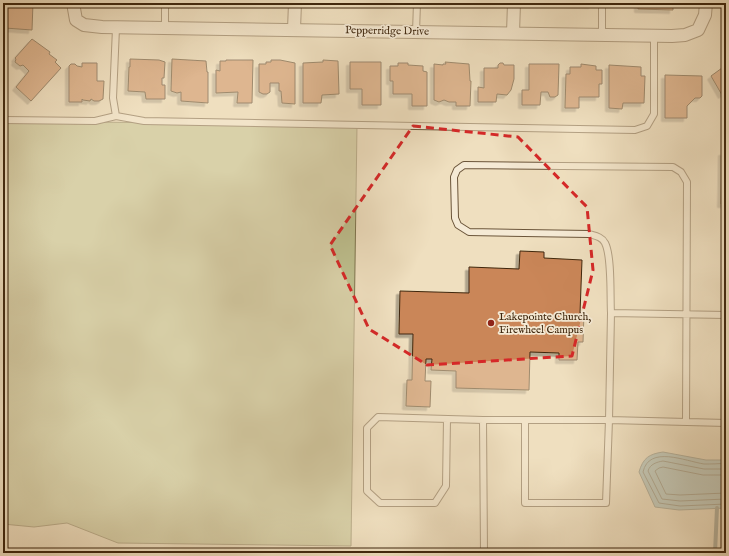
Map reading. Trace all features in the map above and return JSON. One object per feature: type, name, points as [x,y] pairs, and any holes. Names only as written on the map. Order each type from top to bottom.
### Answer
[{"type":"street","name":"Pepperridge Drive","points":[[73,3],[76,20],[84,25],[116,28],[294,29],[602,35],[685,35],[698,30],[705,15],[706,3]]},
{"type":"street","points":[[294,29],[295,3]]},
{"type":"street","points":[[513,33],[514,3]]},
{"type":"lane","points":[[165,28],[166,3]]},
{"type":"lane","points":[[416,32],[417,3]]},
{"type":"lane","points":[[602,3],[602,35]]},
{"type":"lane","points":[[116,28],[112,98],[116,116]]},
{"type":"lane","points":[[3,120],[95,121],[116,116],[144,121],[635,130],[647,126],[654,114],[654,35]]},
{"type":"lane","points":[[525,420],[525,503],[606,503],[609,420],[610,313],[608,252],[604,242],[597,236],[589,234],[469,232],[458,225],[455,218],[454,177],[457,170],[464,165],[673,167],[681,172],[687,182],[686,422]]},
{"type":"lane","points":[[610,313],[726,315]]},
{"type":"lane","points":[[447,419],[446,486],[436,503],[380,503],[367,490],[368,428],[378,417],[726,423]]},
{"type":"lane","points":[[483,420],[484,553]]},
{"type":"highlighted area","points":[[413,126],[518,137],[587,207],[593,270],[572,356],[427,365],[369,329],[330,245]]},
{"type":"green space","points":[[3,121],[357,125],[351,546],[118,543],[67,523],[34,527],[3,524]]},
{"type":"water","points":[[663,452],[706,460],[726,460],[726,508],[679,510],[655,507],[639,472],[642,463],[647,458],[654,454]]},
{"type":"building","points":[[3,3],[33,3],[32,30],[5,28],[5,22],[3,22]]},
{"type":"building","points":[[552,3],[593,3],[592,5]]},
{"type":"building","points":[[638,3],[673,3],[673,10],[638,9]]},
{"type":"building","points":[[32,39],[50,52],[49,54],[57,60],[55,62],[61,68],[31,101],[16,87],[29,71],[23,65],[20,66],[15,62],[15,58]]},
{"type":"building","points":[[130,59],[159,60],[165,62],[162,85],[165,85],[165,99],[146,99],[145,92],[128,91]]},
{"type":"building","points":[[172,59],[206,61],[208,72],[208,103],[181,101],[181,92],[177,93],[171,91]]},
{"type":"building","points":[[253,60],[252,103],[237,103],[238,92],[216,93],[216,70],[220,71],[220,61]]},
{"type":"building","points":[[271,60],[295,63],[295,104],[282,103],[279,83],[270,83],[270,92],[267,94],[259,92],[259,64],[266,64],[266,62],[271,62]]},
{"type":"building","points":[[323,60],[338,61],[339,94],[322,95],[321,103],[303,103],[303,63],[323,62]]},
{"type":"building","points":[[350,62],[381,62],[381,105],[362,105],[362,89],[350,89]]},
{"type":"building","points":[[445,62],[469,64],[471,81],[470,106],[456,106],[456,102],[444,100],[439,102],[434,100],[434,64],[443,65],[446,64]]},
{"type":"building","points":[[82,63],[97,63],[97,81],[104,81],[103,99],[94,101],[91,99],[90,101],[82,99],[82,102],[69,102],[69,66],[71,64],[75,64],[82,67]]},
{"type":"building","points":[[398,63],[423,66],[423,71],[427,72],[427,106],[412,106],[412,94],[393,94],[393,81],[390,81],[390,66],[398,66]]},
{"type":"building","points":[[500,63],[503,63],[504,65],[514,65],[514,79],[511,90],[507,95],[497,94],[496,102],[478,102],[478,87],[484,88],[484,68],[498,68]]},
{"type":"building","points":[[529,64],[559,64],[558,95],[555,97],[550,97],[548,92],[541,92],[540,105],[522,105],[522,90],[529,90]]},
{"type":"building","points":[[581,64],[596,66],[596,70],[602,70],[602,84],[599,84],[599,97],[579,97],[579,108],[565,108],[566,74],[570,74],[570,67],[581,67]]},
{"type":"building","points":[[609,65],[641,67],[641,76],[645,76],[644,103],[623,103],[622,109],[609,108]]},
{"type":"building","points":[[722,68],[726,74],[726,92],[722,95],[711,76]]},
{"type":"building","points":[[665,75],[702,76],[702,96],[700,98],[695,98],[687,106],[687,118],[665,118]]},
{"type":"building","points":[[722,152],[726,152],[726,204],[721,204]]},
{"type":"building","name":"Lakepointe Church, Firewheel Campus","points":[[520,251],[544,252],[544,258],[582,260],[580,313],[584,313],[583,342],[578,342],[577,360],[559,360],[559,353],[530,352],[529,390],[456,388],[456,371],[431,370],[432,359],[426,359],[425,381],[431,381],[430,407],[406,406],[407,380],[412,380],[413,334],[399,334],[400,291],[469,293],[469,267],[519,269]]},
{"type":"waterway","points":[[715,553],[717,508]]},
{"type":"place","name":"Lakepointe Church, Firewheel Campus","points":[[491,323]]}]
